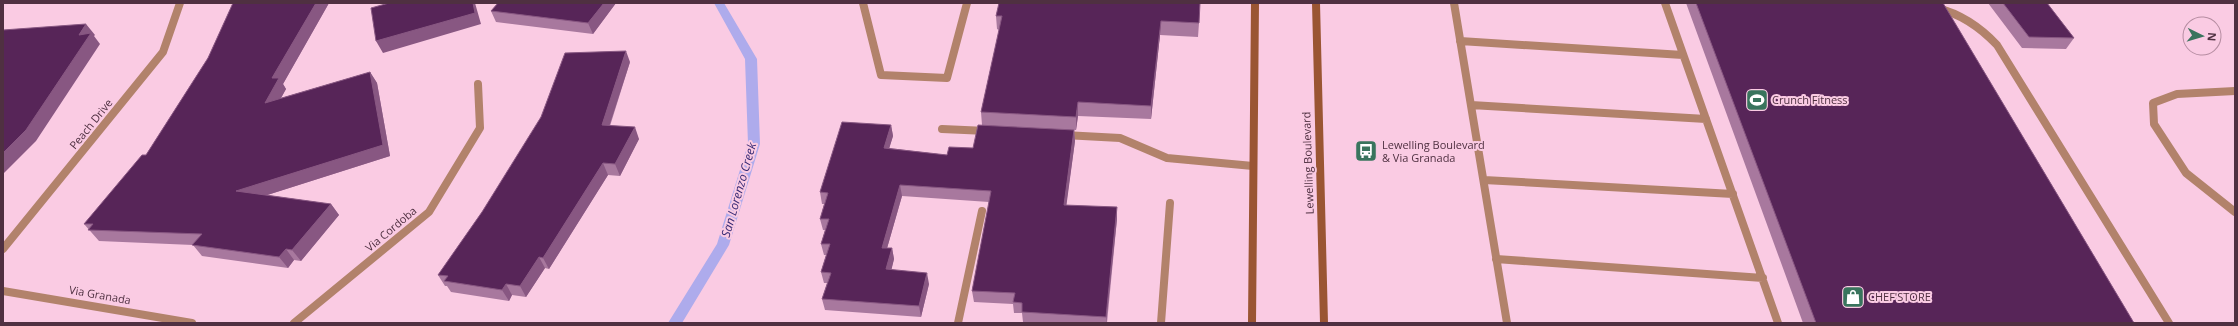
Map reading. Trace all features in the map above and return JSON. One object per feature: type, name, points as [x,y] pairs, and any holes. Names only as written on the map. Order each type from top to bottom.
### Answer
[{"type":"main road","points":[[1252,323],[1255,3]]},
{"type":"main road","name":"Lewelling Boulevard","points":[[1316,3],[1324,323]]},
{"type":"street","name":"Peach Drive","points":[[3,249],[163,52],[180,3]]},
{"type":"street","points":[[863,3],[881,75],[947,78],[967,3]]},
{"type":"street","points":[[1454,3],[1507,323]]},
{"type":"street","points":[[1665,3],[1778,323]]},
{"type":"street","points":[[1926,6],[1942,9],[1962,16],[1983,30],[1997,45],[2168,323]]},
{"type":"street","points":[[1460,41],[1683,54]]},
{"type":"street","name":"Via Cordoba","points":[[294,323],[429,212],[480,128],[478,84]]},
{"type":"street","points":[[2235,91],[2177,94],[2153,103],[2154,124],[2186,173],[2235,212]]},
{"type":"street","points":[[1471,105],[1706,119]]},
{"type":"street","points":[[942,129],[996,132]]},
{"type":"street","points":[[1058,135],[1120,138],[1167,158],[1253,166]]},
{"type":"street","points":[[1484,180],[1733,194]]},
{"type":"street","points":[[1161,323],[1170,203]]},
{"type":"street","points":[[958,323],[982,211]]},
{"type":"street","points":[[1496,259],[1763,278]]},
{"type":"street","name":"Via Granada","points":[[3,291],[192,323]]},
{"type":"building","points":[[233,3],[316,3],[272,78],[279,78],[265,103],[370,72],[383,145],[236,191],[331,204],[292,250],[286,249],[279,257],[192,245],[202,234],[88,230],[93,224],[84,224],[142,155],[146,155],[208,58]]},
{"type":"building","points":[[389,3],[473,3],[475,13],[376,41],[371,8]]},
{"type":"building","points":[[498,3],[604,3],[588,23],[491,11]]},
{"type":"building","points":[[999,3],[1200,3],[1199,23],[1161,21],[1151,106],[1078,102],[1076,117],[981,112],[1002,16],[996,16]]},
{"type":"building","points":[[1696,3],[1943,3],[2134,323],[1816,323]]},
{"type":"building","points":[[2003,3],[2047,3],[2074,38],[2029,37]]},
{"type":"building","points":[[86,24],[79,35],[91,33],[26,130],[3,153],[3,30]]},
{"type":"building","points":[[626,51],[602,125],[635,127],[615,164],[603,163],[543,258],[539,257],[520,286],[506,284],[502,290],[444,281],[448,276],[438,275],[482,212],[541,117],[565,53]]},
{"type":"building","points":[[842,122],[891,125],[884,148],[947,155],[949,147],[973,148],[978,125],[1074,130],[1064,205],[1117,207],[1106,317],[1022,312],[1022,303],[1013,302],[1015,293],[972,291],[991,191],[900,185],[882,248],[892,248],[886,269],[927,273],[919,306],[822,299],[831,273],[821,272],[830,244],[821,244],[829,219],[820,219],[828,193],[820,192]]},
{"type":"waterway","name":"San Lorenzo Creek","points":[[675,323],[723,245],[754,144],[751,59],[719,3]]},
{"type":"place","name":"Crunch Fitness","points":[[1757,100]]},
{"type":"place","name":"Lewelling Boulevard & Via Granada","points":[[1366,151]]},
{"type":"place","name":"CHEF'STORE","points":[[1853,297]]}]
